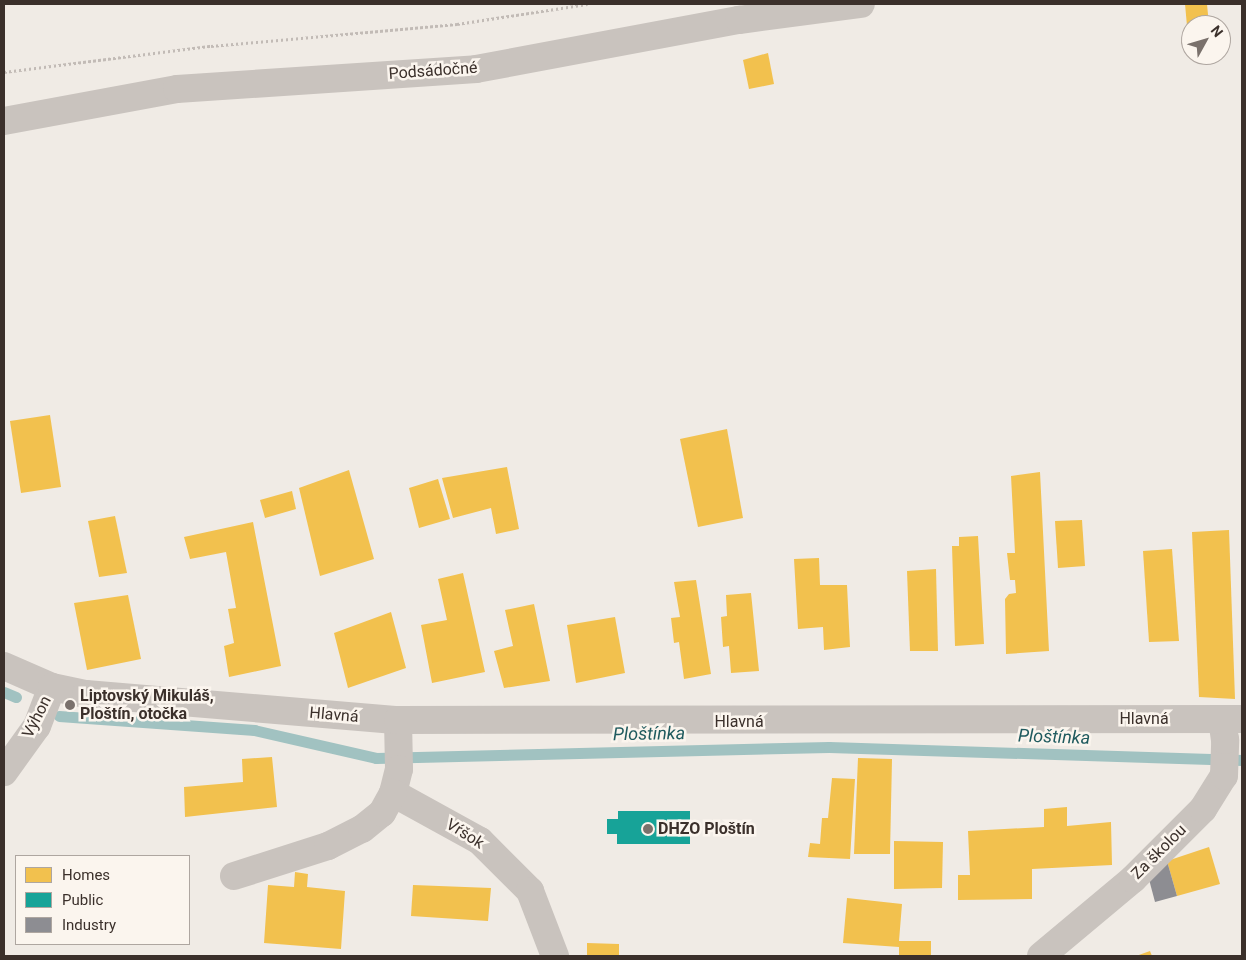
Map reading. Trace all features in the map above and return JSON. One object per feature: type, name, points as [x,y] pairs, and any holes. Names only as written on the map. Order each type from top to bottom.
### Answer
[{"type":"street","name":"Podsádočné","points":[[4,121],[177,89],[476,69],[739,20],[861,4]]},
{"type":"street","name":"Hlavná","points":[[4,666],[52,686],[86,694],[398,729],[1230,726]]},
{"type":"street","name":"Výhon","points":[[4,772],[36,726],[52,686]]},
{"type":"street","name":"Za školou","points":[[1041,956],[1133,879],[1228,783],[1230,726]]},
{"type":"street","points":[[234,876],[328,846],[362,829],[382,813],[396,781],[398,729]]},
{"type":"street","name":"Vŕšok","points":[[396,781],[480,841],[530,891],[555,956]]},
{"type":"path","points":[[4,72],[211,46],[458,24],[587,4]]},
{"type":"building: Homes","points":[[1185,4],[1207,4],[1208,15],[1186,15]]},
{"type":"building: Homes","points":[[768,53],[774,84],[749,89],[743,60]]},
{"type":"building: Homes","points":[[50,415],[61,487],[21,493],[10,421]]},
{"type":"building: Homes","points":[[727,429],[743,518],[698,527],[680,439]]},
{"type":"building: Homes","points":[[507,467],[519,529],[496,534],[491,508],[453,518],[442,478]]},
{"type":"building: Homes","points":[[349,470],[374,559],[320,576],[299,488]]},
{"type":"building: Homes","points":[[1040,472],[1049,651],[1006,654],[1005,599],[1009,594],[1016,593],[1015,580],[1010,580],[1007,553],[1015,553],[1011,476]]},
{"type":"building: Homes","points":[[438,479],[450,519],[419,528],[409,488]]},
{"type":"building: Homes","points":[[292,491],[296,509],[265,518],[260,500]]},
{"type":"building: Homes","points":[[115,516],[127,573],[99,577],[88,521]]},
{"type":"building: Homes","points":[[1082,520],[1085,566],[1058,568],[1055,521]]},
{"type":"building: Homes","points":[[253,522],[281,666],[229,677],[224,646],[234,643],[228,609],[236,608],[226,552],[190,559],[184,537]]},
{"type":"building: Homes","points":[[1229,530],[1235,699],[1199,697],[1192,532]]},
{"type":"building: Homes","points":[[978,536],[984,644],[955,646],[952,546],[959,546],[959,537]]},
{"type":"building: Homes","points":[[1172,549],[1179,641],[1149,642],[1143,551]]},
{"type":"building: Homes","points":[[819,558],[820,585],[847,585],[850,647],[824,650],[823,627],[798,629],[794,559]]},
{"type":"building: Homes","points":[[936,569],[938,651],[910,651],[907,571]]},
{"type":"building: Homes","points":[[463,573],[485,672],[432,683],[421,625],[447,620],[438,579]]},
{"type":"building: Homes","points":[[696,580],[711,674],[684,679],[679,642],[674,643],[671,618],[680,617],[674,582]]},
{"type":"building: Homes","points":[[751,593],[759,671],[731,673],[729,646],[723,647],[721,617],[727,616],[726,595]]},
{"type":"building: Homes","points":[[128,595],[141,659],[87,670],[74,603]]},
{"type":"building: Homes","points":[[534,604],[550,681],[504,688],[494,651],[513,646],[505,610]]},
{"type":"building: Homes","points":[[391,612],[406,668],[348,688],[334,633]]},
{"type":"building: Homes","points":[[615,617],[625,673],[576,683],[567,625]]},
{"type":"building: Homes","points":[[272,757],[277,807],[185,817],[184,787],[243,782],[242,759]]},
{"type":"building: Homes","points":[[858,758],[892,759],[890,854],[854,854]]},
{"type":"building: Homes","points":[[832,778],[855,779],[850,859],[808,857],[810,843],[820,844],[822,818],[828,818]]},
{"type":"building: Homes","points":[[1067,807],[1067,826],[1111,822],[1112,865],[1032,869],[1032,899],[958,900],[958,875],[970,875],[968,831],[1044,827],[1044,809]]},
{"type":"building: Homes","points":[[894,841],[943,842],[942,888],[894,889]]},
{"type":"building: Homes","points":[[1209,847],[1220,884],[1177,896],[1167,861]]},
{"type":"building: Homes","points":[[295,872],[308,874],[307,887],[345,891],[341,949],[264,943],[268,885],[294,887]]},
{"type":"building: Homes","points":[[413,885],[491,888],[488,921],[411,916]]},
{"type":"building: Homes","points":[[847,898],[902,904],[899,941],[931,941],[931,956],[899,956],[899,947],[843,943]]},
{"type":"building: Homes","points":[[587,943],[619,944],[619,956],[587,956]]},
{"type":"building: Homes","points":[[1150,951],[1152,956],[1136,956]]},
{"type":"building: Public","points":[[618,811],[690,811],[690,844],[617,844],[617,834],[607,834],[607,819],[618,819]]},
{"type":"building: Industry","points":[[1167,861],[1177,896],[1155,902],[1146,868]]},
{"type":"waterway","name":"Ploštínka","points":[[4,692],[16,697]]},
{"type":"waterway","name":"Ploštínka","points":[[59,716],[254,730],[376,758],[829,747],[1242,760]]},
{"type":"place","name":"Liptovský Mikuláš, Ploštín, otočka","points":[[70,705]]},
{"type":"place","name":"DHZO Ploštín","points":[[648,829]]}]
